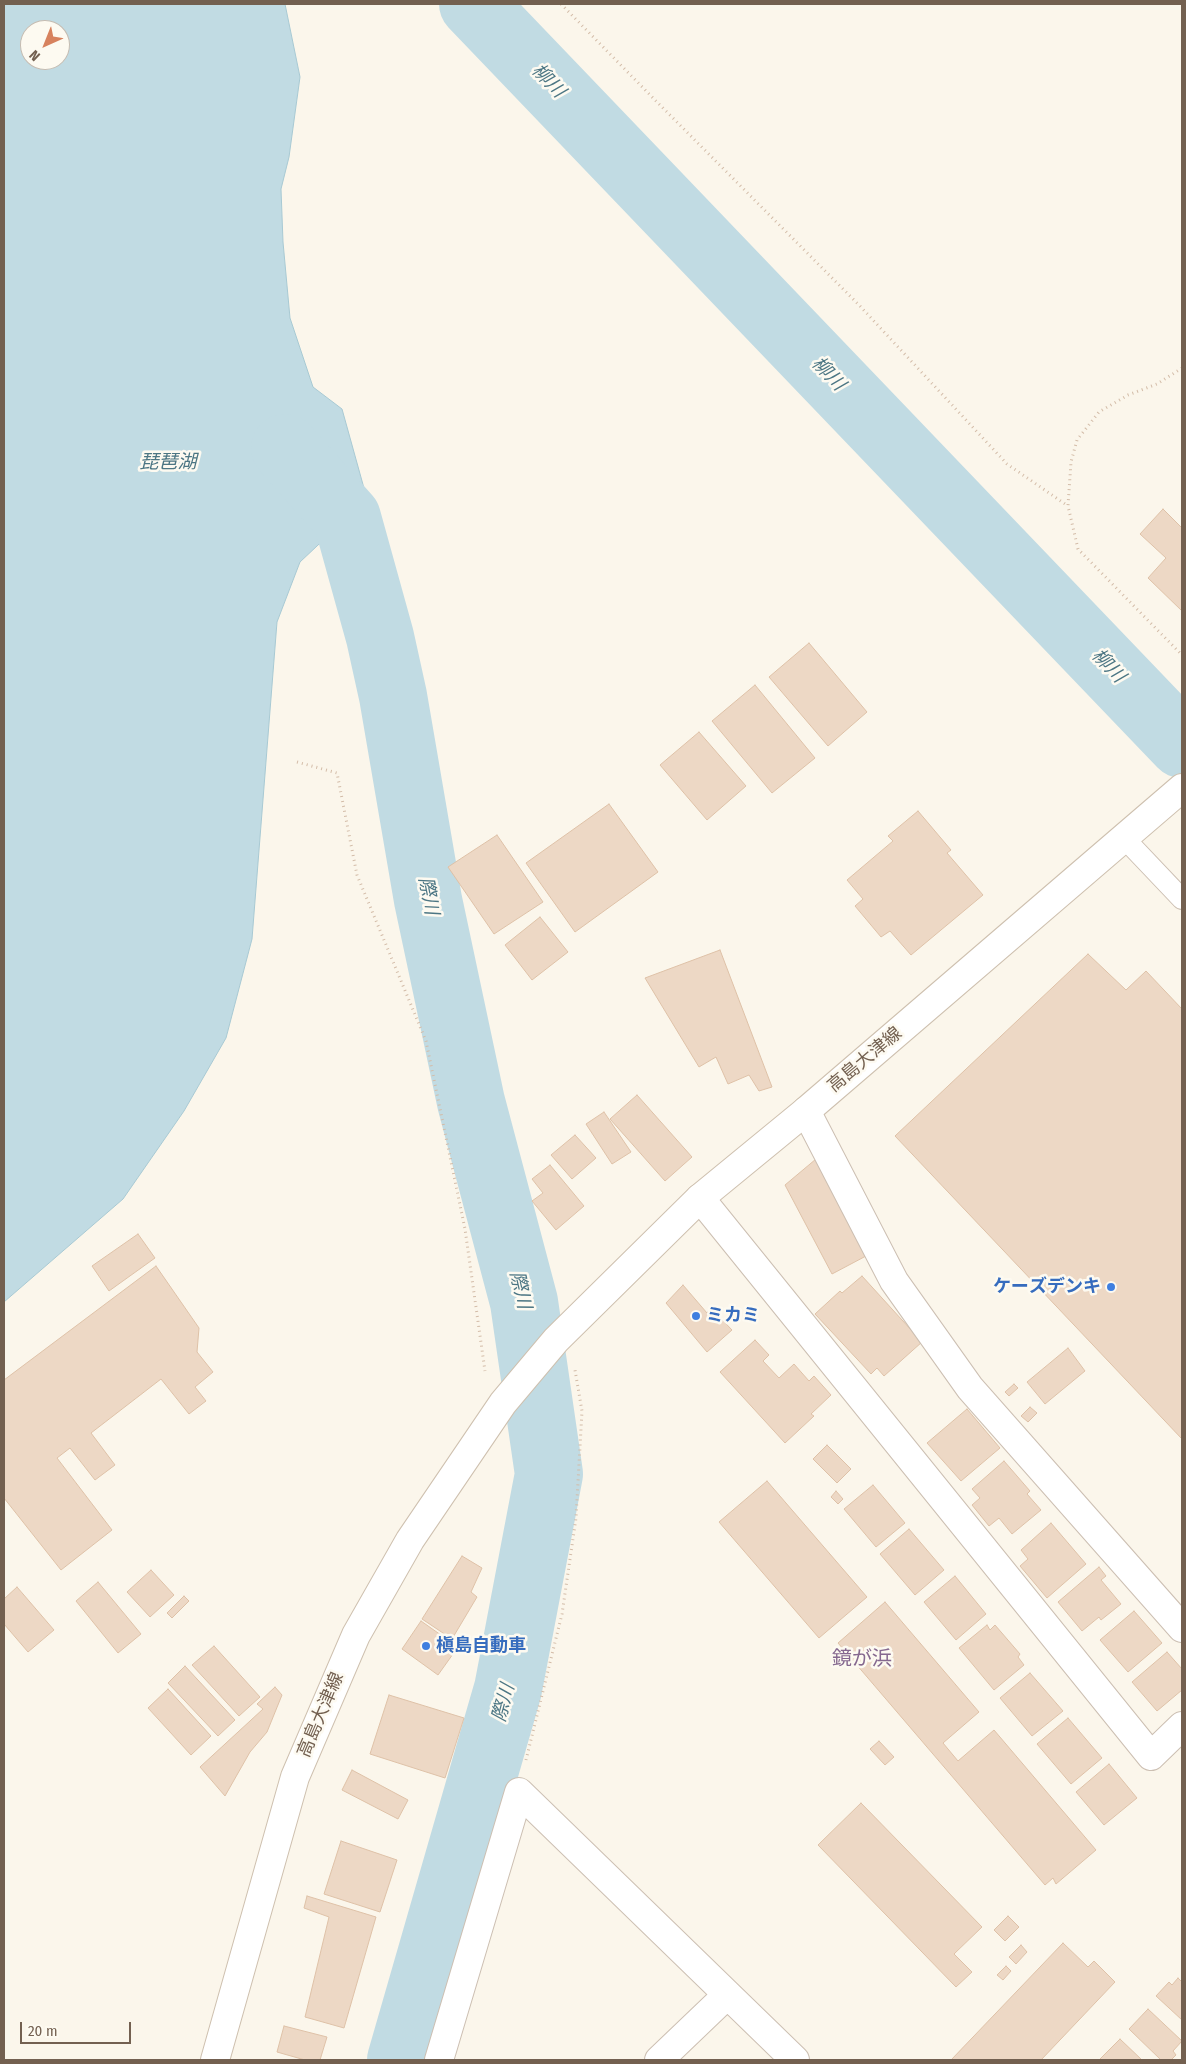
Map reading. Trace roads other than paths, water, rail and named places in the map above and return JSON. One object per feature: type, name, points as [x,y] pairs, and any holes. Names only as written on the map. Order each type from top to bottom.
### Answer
[{"type":"street","name":"高島大津線","points":[[214,2060],[295,1777],[356,1635],[410,1540],[497,1411],[562,1335],[700,1198],[806,1111],[1125,839],[1182,788]]},
{"type":"street","points":[[806,1111],[894,1281],[970,1388],[1182,1628]]},
{"type":"street","points":[[700,1198],[1151,1756],[1182,1726]]},
{"type":"street","points":[[439,2060],[518,1792],[796,2060]]},
{"type":"street","points":[[659,2060],[727,1995]]},
{"type":"lane","points":[[1125,839],[1182,899]]},
{"type":"water","name":"琵琶湖","points":[[4,4],[285,4],[300,77],[289,157],[281,189],[283,242],[290,318],[313,387],[342,409],[367,499],[300,562],[277,622],[252,939],[226,1038],[184,1111],[123,1199],[4,1302]]},
{"type":"waterway","name":"柳川","points":[[473,4],[1182,744]]},
{"type":"waterway","name":"際川","points":[[285,448],[347,518],[380,637],[393,696],[428,900],[471,1102],[524,1302],[549,1474],[508,1689],[401,2060]]},
{"type":"place","name":"ケーズデンキ","points":[[1111,1287]]},
{"type":"place","name":"ミカミ","points":[[696,1316]]},
{"type":"place","name":"槇島自動車","points":[[426,1646]]},
{"type":"district","name":"鏡が浜","points":[[862,1659]]}]
